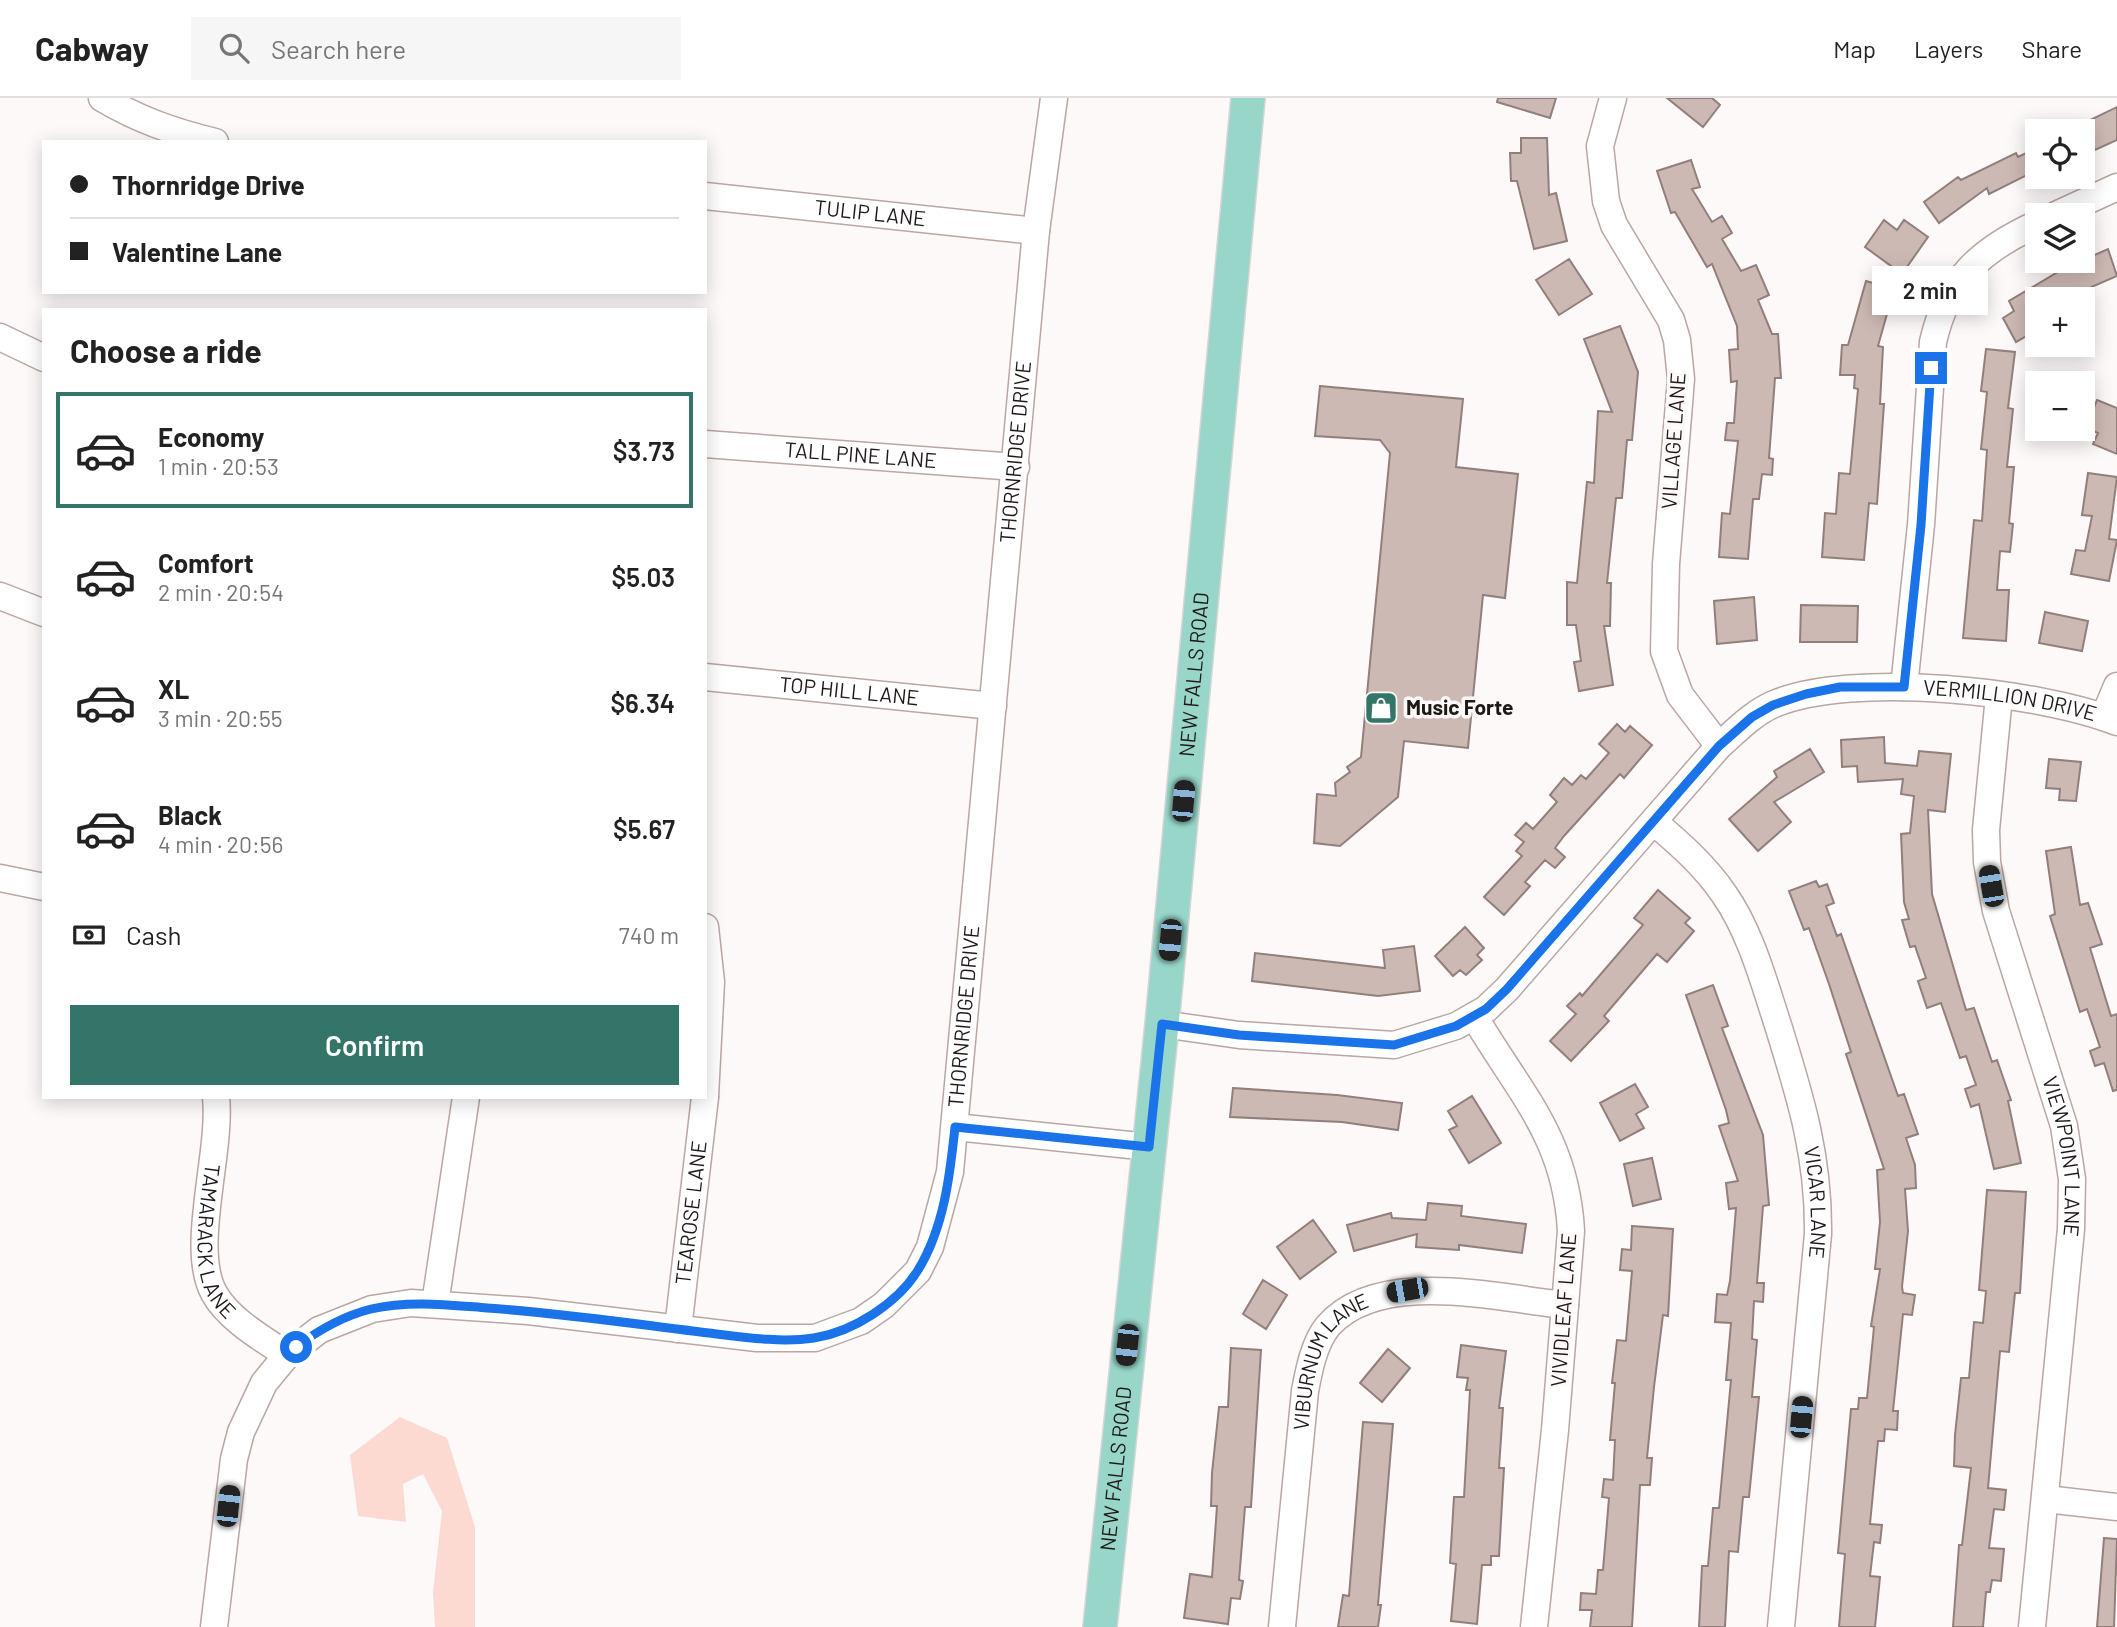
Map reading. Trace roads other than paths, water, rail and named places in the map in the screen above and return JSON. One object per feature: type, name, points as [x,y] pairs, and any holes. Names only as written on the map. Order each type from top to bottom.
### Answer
[{"type":"main road","name":"NEW FALLS ROAD","points":[[1100,1627],[1162,1024],[1248,98]]},
{"type":"street","points":[[102,98],[131,115],[166,130],[207,140]]},
{"type":"street","name":"THORNRIDGE DRIVE","points":[[214,1627],[237,1445],[254,1400],[287,1355],[319,1330],[340,1319],[372,1309],[435,1304],[528,1311],[757,1338],[815,1338],[852,1325],[884,1306],[918,1271],[930,1247],[950,1172],[1036,231],[1054,98]]},
{"type":"street","name":"VILLAGE LANE","points":[[1613,98],[1600,146],[1606,201],[1614,225],[1671,320],[1677,340],[1681,379],[1666,564],[1664,651],[1680,695],[1719,746]]},
{"type":"street","points":[[2082,203],[2117,187]]},
{"type":"street","name":"TULIP LANE","points":[[707,196],[1036,231]]},
{"type":"street","points":[[1904,687],[1921,525],[1933,342],[1938,318],[1946,297],[1964,272],[1985,253],[2025,231]]},
{"type":"street","points":[[0,337],[42,357]]},
{"type":"street","name":"TALL PINE LANE","points":[[707,444],[1016,467]]},
{"type":"street","points":[[0,596],[42,612]]},
{"type":"street","name":"TOP HILL LANE","points":[[707,677],[993,706]]},
{"type":"street","points":[[2110,720],[2117,686]]},
{"type":"street","name":"VERMILLION DRIVE","points":[[1162,1024],[1239,1035],[1394,1045],[1422,1039],[1474,1017],[1507,989],[1553,941],[1719,746],[1752,717],[1773,705],[1806,694],[1840,687],[1904,687],[1999,696],[2065,706],[2110,720]]},
{"type":"street","name":"VIEWPOINT LANE","points":[[1999,696],[1986,830],[1987,862],[1996,911],[2064,1126],[2072,1179],[2071,1229],[2032,1627]]},
{"type":"street","name":"VICAR LANE","points":[[1654,822],[1700,863],[1725,895],[1747,937],[1802,1103],[1814,1157],[1818,1187],[1818,1234],[1781,1627]]},
{"type":"street","points":[[0,877],[42,887]]},
{"type":"street","name":"TEAROSE LANE","points":[[707,945],[711,982],[707,1059]]},
{"type":"street","name":"VIVIDLEAF LANE","points":[[1474,1017],[1548,1134],[1563,1169],[1571,1231],[1534,1627]]},
{"type":"street","name":"TAMARACK LANE","points":[[216,1099],[217,1138],[206,1226],[208,1279],[214,1295],[225,1307],[259,1337],[287,1355]]},
{"type":"street","points":[[435,1304],[466,1099]]},
{"type":"street","name":"TEAROSE LANE","points":[[678,1329],[705,1099]]},
{"type":"street","points":[[955,1127],[1149,1147]]},
{"type":"street","name":"VIBURNUM LANE","points":[[1282,1627],[1305,1391],[1310,1368],[1327,1327],[1360,1303],[1379,1295],[1407,1290],[1565,1305]]},
{"type":"street","points":[[2046,1499],[2117,1507]]},
{"type":"place","name":"Music Forte","points":[[1381,708]]}]
